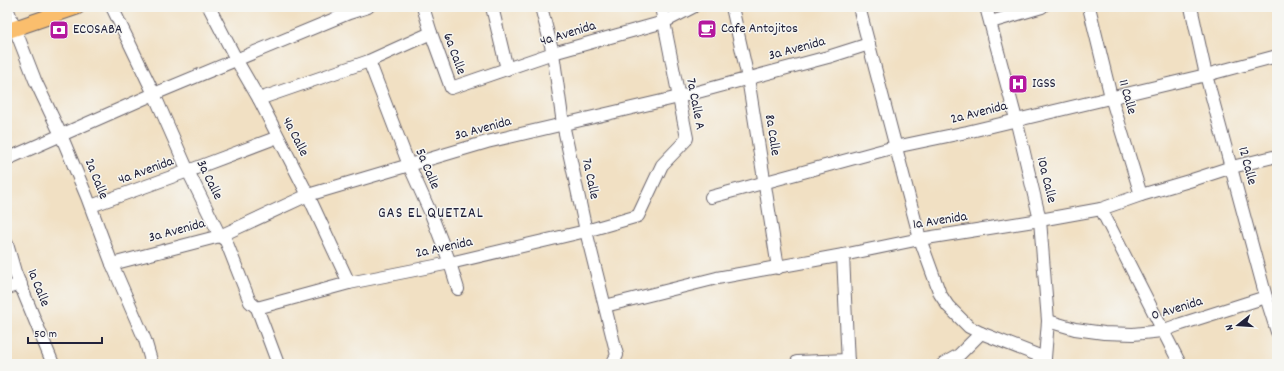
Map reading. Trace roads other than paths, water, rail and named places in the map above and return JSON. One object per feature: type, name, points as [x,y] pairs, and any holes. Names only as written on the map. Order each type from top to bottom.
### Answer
[{"type":"main road","points":[[11,30],[77,7]]},
{"type":"street","name":"3a Calle","points":[[112,7],[154,94],[188,171],[220,236],[226,242],[250,302],[257,308],[274,363]]},
{"type":"street","name":"4a Calle","points":[[210,7],[308,195],[349,283]]},
{"type":"street","points":[[7,159],[154,94],[237,61],[348,10],[368,7]]},
{"type":"street","name":"6a Calle","points":[[423,7],[451,88]]},
{"type":"street","points":[[492,7],[507,69]]},
{"type":"street","name":"7a Calle","points":[[541,7],[553,53],[563,124],[586,231],[605,306],[615,360]]},
{"type":"street","name":"7a Calle A","points":[[638,216],[662,165],[687,138],[661,7]]},
{"type":"street","name":"4a Avenida","points":[[451,88],[553,53],[664,22],[693,7]]},
{"type":"street","name":"8a Calle","points":[[732,7],[748,78],[778,268]]},
{"type":"street","points":[[859,7],[920,239],[940,294],[948,306],[969,327],[1044,361]]},
{"type":"street","name":"10a Calle","points":[[986,7],[1016,119],[1040,220],[1048,321],[1044,361]]},
{"type":"street","points":[[991,22],[1042,7]]},
{"type":"street","name":"11 Calle","points":[[1089,7],[1111,97],[1141,194]]},
{"type":"street","name":"12 Calle","points":[[1191,7],[1206,75],[1266,297],[1277,332]]},
{"type":"street","name":"2a Calle","points":[[7,8],[11,30],[62,135],[91,206],[112,264],[145,340],[152,364]]},
{"type":"street","points":[[259,99],[369,61],[431,33]]},
{"type":"street","name":"3a Avenida","points":[[112,264],[220,236],[308,195],[487,142],[679,96],[777,69],[828,57],[869,44]]},
{"type":"street","name":"2a Avenida","points":[[711,197],[895,147],[967,132],[1016,119],[1206,75],[1277,56]]},
{"type":"street","name":"5a Calle","points":[[369,61],[409,165],[450,263],[458,289]]},
{"type":"street","name":"4a Avenida","points":[[91,206],[278,137]]},
{"type":"street","name":"1a Avenida","points":[[605,306],[717,278],[778,268],[920,239],[1040,220],[1101,208],[1141,194],[1232,167],[1277,156]]},
{"type":"street","points":[[1101,208],[1180,364]]},
{"type":"street","name":"2a Avenida","points":[[257,308],[349,283],[450,263],[586,231],[638,216]]},
{"type":"street","name":"1a Calle","points":[[7,244],[11,274],[21,284],[53,364]]},
{"type":"street","points":[[797,362],[848,362],[843,255]]},
{"type":"street","points":[[7,288],[21,284]]},
{"type":"street","name":"0 Avenida","points":[[1048,321],[1075,329],[1104,333],[1133,334],[1162,331],[1266,297]]},
{"type":"street","points":[[943,364],[959,355],[981,333]]},
{"type":"place","name":"Cafe Antojitos","points":[[707,29]]},
{"type":"place","name":"ECOSABA","points":[[59,30]]},
{"type":"place","name":"IGSS","points":[[1018,84]]},
{"type":"district","name":"GAS EL QUETZAL","points":[[431,214]]}]
